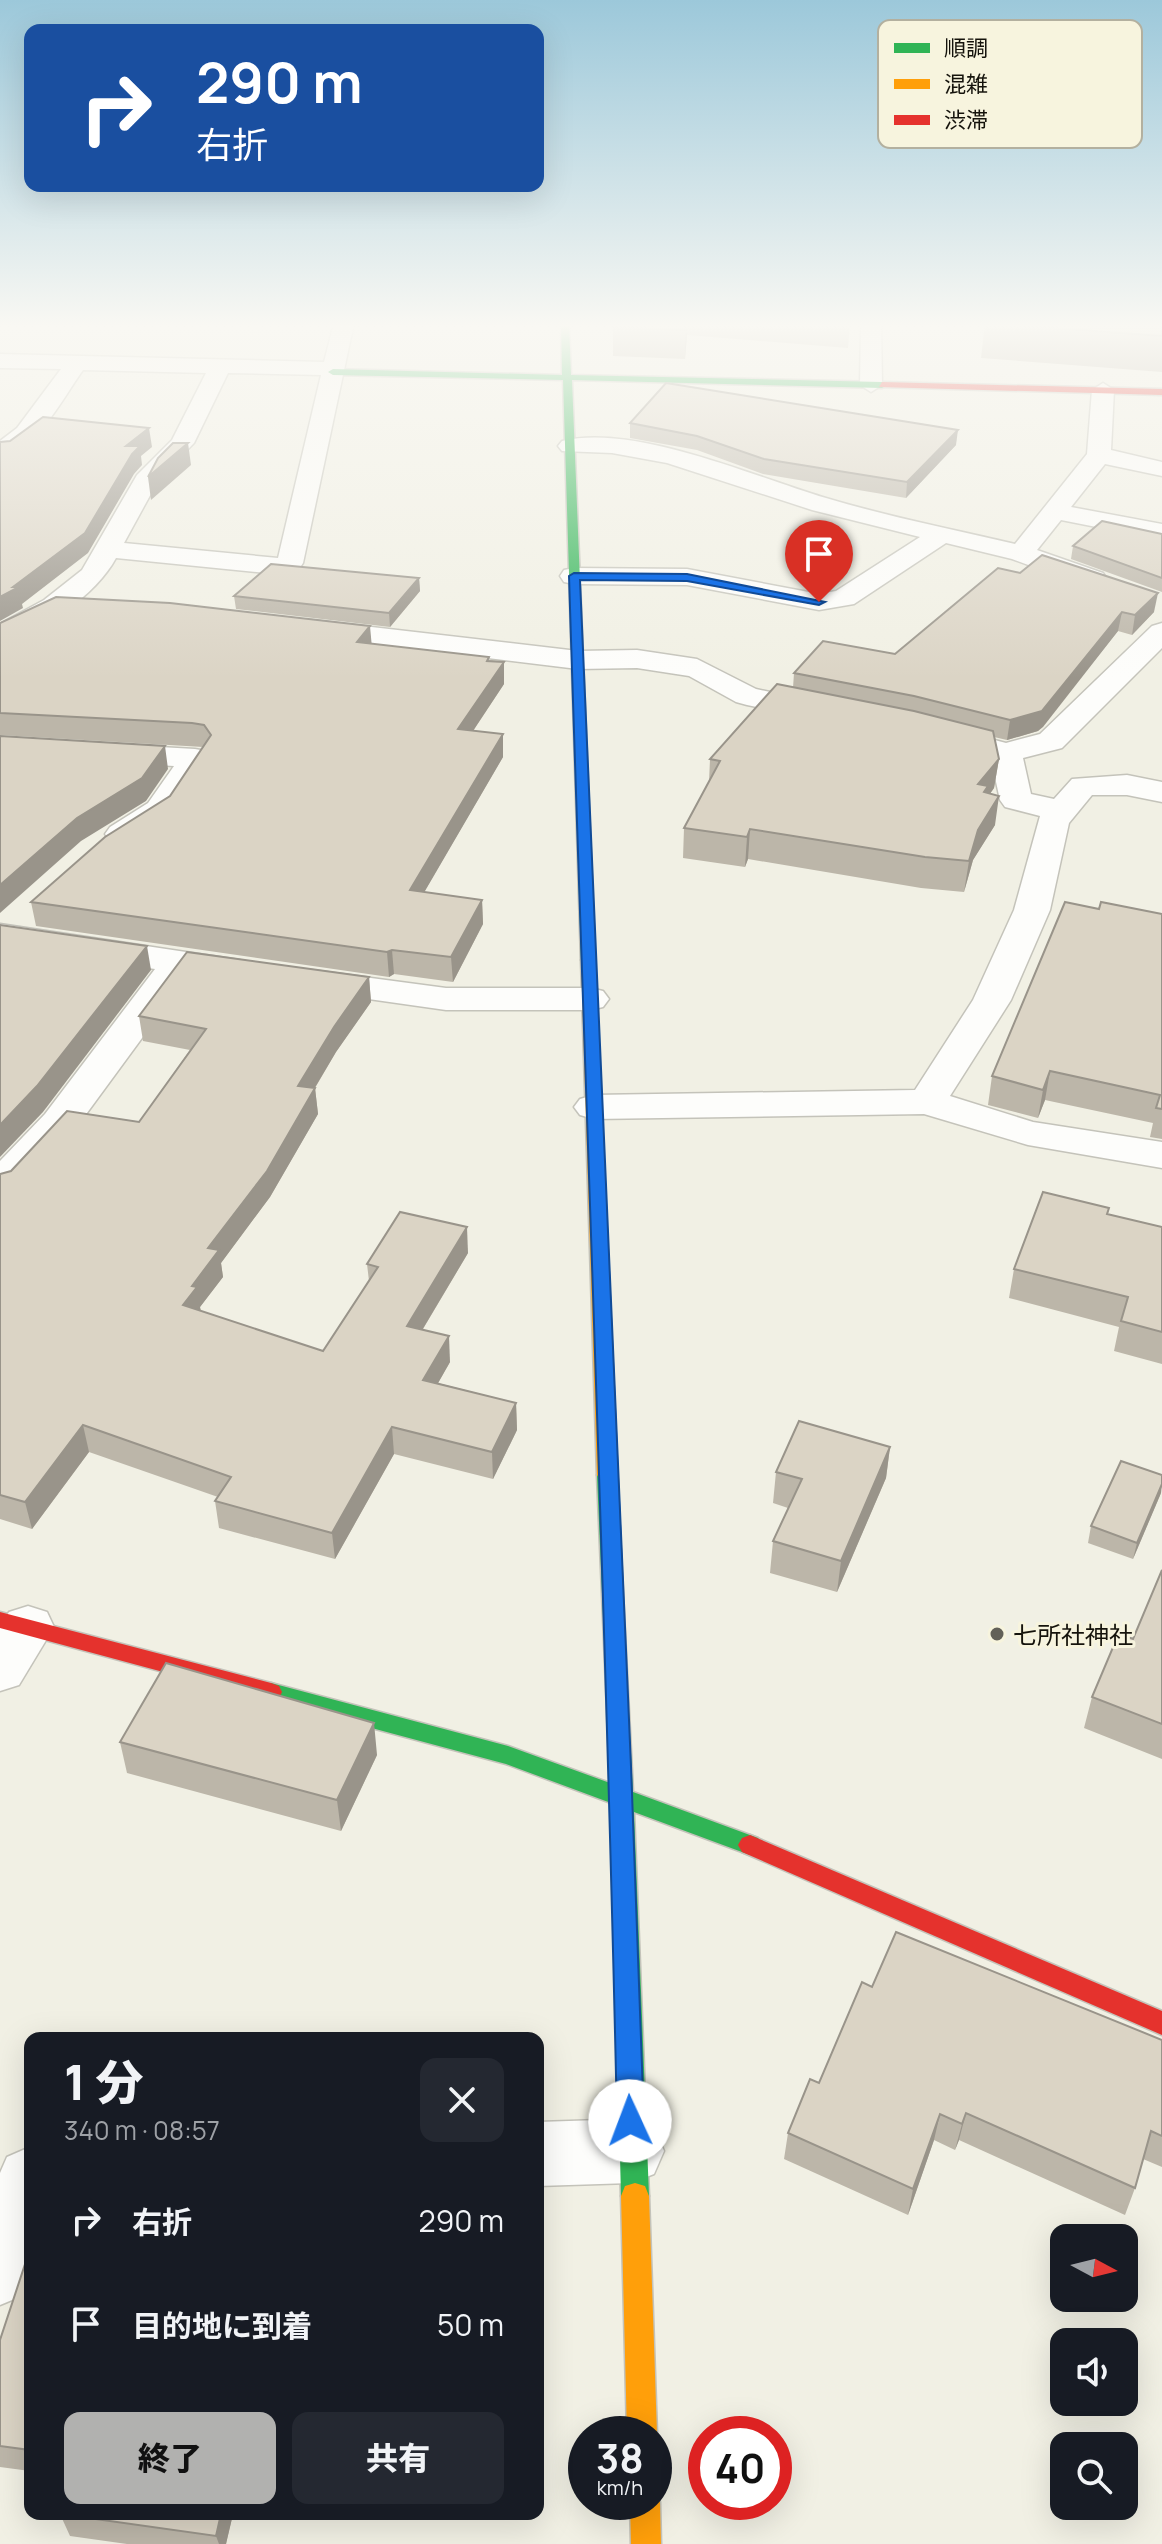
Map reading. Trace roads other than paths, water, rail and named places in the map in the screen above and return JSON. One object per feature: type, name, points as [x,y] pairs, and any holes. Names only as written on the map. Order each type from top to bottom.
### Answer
[{"type":"street","points":[[0,635],[54,606],[93,575],[149,475],[183,442]]},
{"type":"street","points":[[108,549],[276,566],[290,563],[317,442]]},
{"type":"street","points":[[570,442],[622,1796],[641,2416]]},
{"type":"street","points":[[1021,553],[1099,455],[1100,442]]},
{"type":"street","points":[[570,446],[612,446],[672,457],[821,505],[1021,553],[1118,588]]},
{"type":"street","points":[[1099,455],[1162,469]]},
{"type":"street","points":[[1053,511],[1162,532]]},
{"type":"street","points":[[574,576],[687,577],[819,602],[844,598],[943,533]]},
{"type":"street","points":[[54,606],[98,609]]},
{"type":"street","points":[[285,626],[578,660],[637,659],[697,668],[747,696],[854,717]]},
{"type":"street","points":[[911,728],[1006,753],[1051,741],[1162,632]]},
{"type":"street","points":[[0,747],[195,758],[160,810],[95,851]]},
{"type":"street","points":[[1006,753],[1016,800],[1062,811]]},
{"type":"street","points":[[927,1102],[998,987],[1032,910],[1053,821],[1083,786],[1127,785],[1162,792]]},
{"type":"street","points":[[0,935],[36,904]]},
{"type":"street","points":[[0,935],[446,999],[590,999]]},
{"type":"street","points":[[0,1186],[59,1123],[179,962]]},
{"type":"street","points":[[594,1107],[927,1102],[1028,1133],[1162,1155]]},
{"type":"street","points":[[0,1670],[14,1624],[508,1755],[718,1831],[1162,2023]]},
{"type":"street","points":[[544,2154],[631,2151]]},
{"type":"street","points":[[0,2174],[24,2176]]},
{"type":"street","points":[[0,2271],[24,2196]]},
{"type":"street","points":[[645,2520],[646,2544]]},
{"type":"place","name":"七所社神社","points":[[997,1634]]}]
